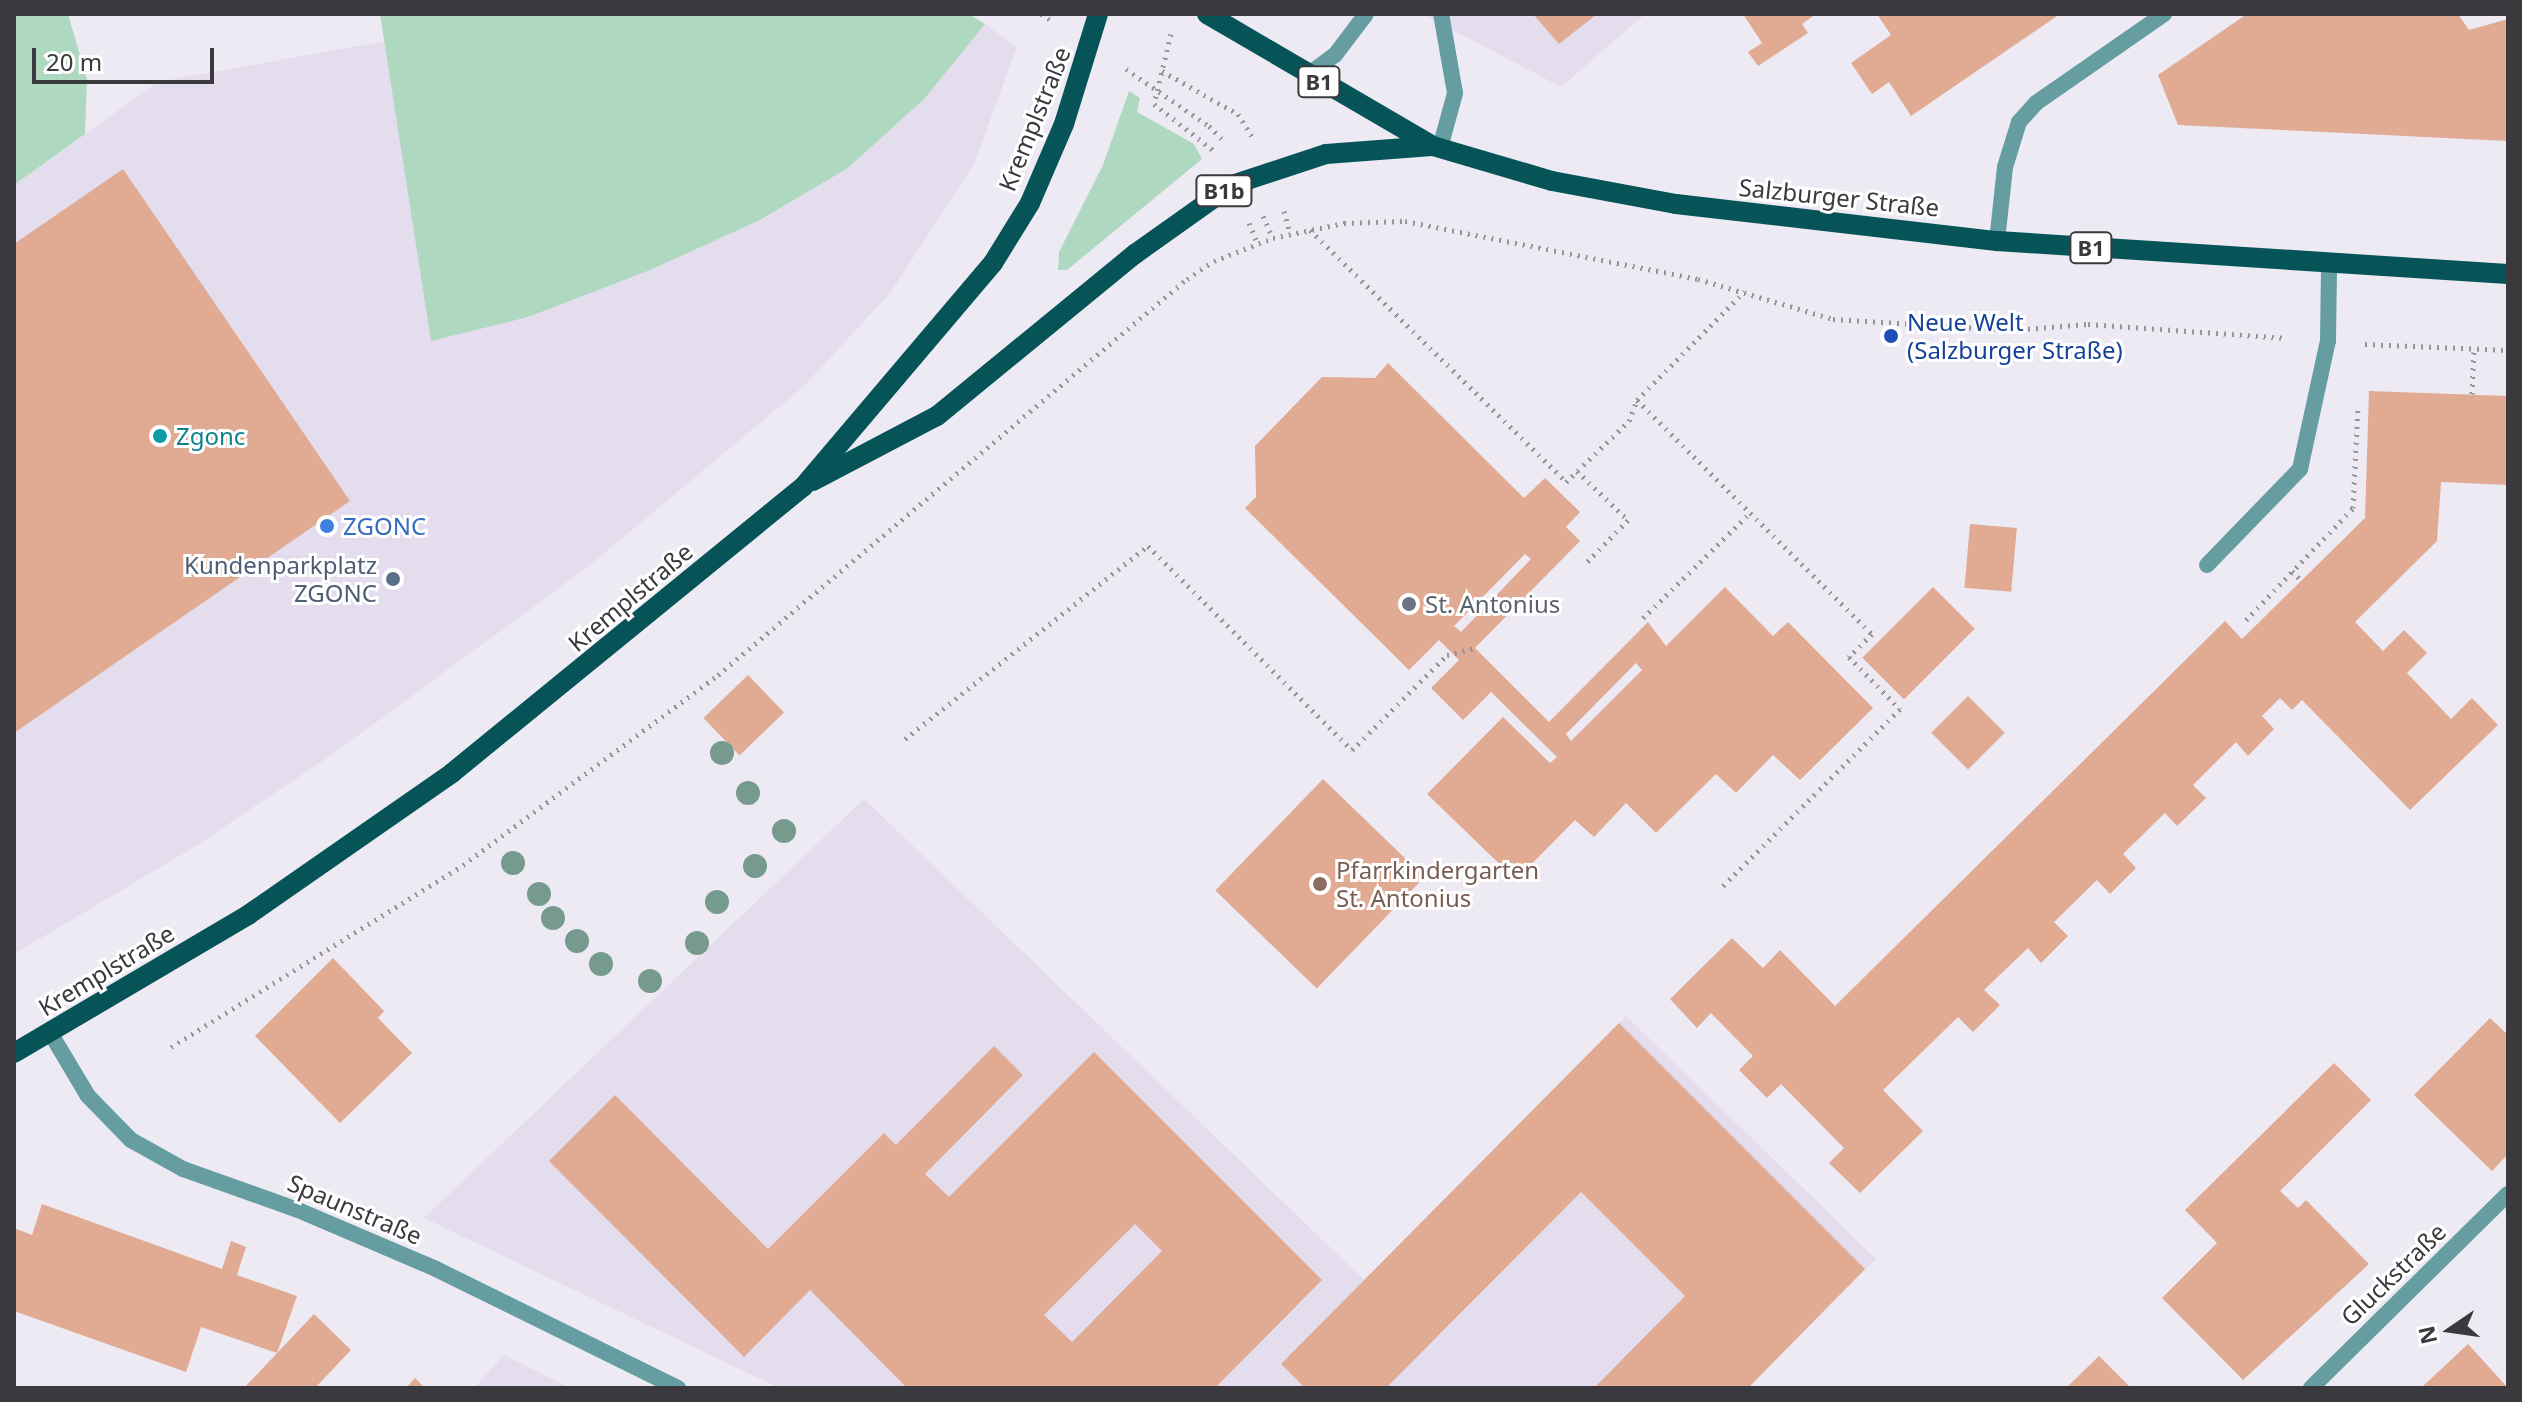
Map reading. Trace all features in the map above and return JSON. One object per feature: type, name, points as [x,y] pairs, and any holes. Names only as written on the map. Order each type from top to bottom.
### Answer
[{"type":"main road","name":"Kremplstraße","points":[[14,1053],[51,1034],[248,915],[452,773],[803,487],[993,263],[1030,203],[1064,124],[1098,14]]},
{"type":"main road","name":"Salzburger Straße","points":[[1207,14],[1436,147],[1552,181],[1676,204],[1997,241],[2329,265],[2508,274]]},
{"type":"main road","name":"B1b","points":[[803,487],[937,416],[1135,254],[1232,185],[1326,154],[1436,147]]},
{"type":"street","points":[[1308,75],[1335,55],[1366,14]]},
{"type":"street","points":[[1436,147],[1455,93],[1441,14]]},
{"type":"street","points":[[1997,241],[2007,156],[2019,122],[2036,103],[2164,14]]},
{"type":"street","points":[[2207,565],[2300,469],[2328,341],[2329,265]]},
{"type":"street","name":"Spaunstraße","points":[[51,1034],[88,1096],[131,1140],[183,1169],[298,1210],[450,1276],[678,1388]]},
{"type":"street","name":"Gluckstraße","points":[[2311,1388],[2508,1194]]},
{"type":"path","points":[[1156,88],[1173,28]]},
{"type":"path","points":[[171,1047],[463,865],[718,675],[1187,279],[1214,261],[1310,229],[1405,221],[1745,291],[1833,319],[2012,330],[2088,324],[2508,350]]},
{"type":"path","points":[[1310,229],[1566,482],[1629,421],[1637,400],[1745,291]]},
{"type":"path","points":[[2472,394],[2474,349]]},
{"type":"path","points":[[1637,400],[1872,634],[1849,657],[1900,709],[1719,890]]},
{"type":"path","points":[[1577,471],[1628,520],[1587,562]]},
{"type":"path","points":[[1643,618],[1751,511]]},
{"type":"path","points":[[905,739],[1148,546],[1352,750],[1447,655],[1475,648]]},
{"type":"path","points":[[2292,571],[2301,580]]},
{"type":"shaded area","points":[[1422,14],[1645,14],[1561,87]]},
{"type":"shaded area","name":"ZGONC","points":[[985,24],[1017,47],[974,164],[890,293],[804,386],[585,569],[334,753],[196,846],[14,954],[14,185],[158,82],[385,41],[431,340],[528,317],[760,220],[848,168],[925,98]]},
{"type":"shaded area","points":[[864,799],[1364,1280],[1626,1016],[1876,1259],[1748,1388],[779,1388],[424,1218]]},
{"type":"shaded area","points":[[504,1355],[570,1388],[474,1388]]},
{"type":"green space","points":[[14,14],[68,14],[87,79],[85,134],[14,185]]},
{"type":"green space","points":[[380,14],[969,14],[985,24],[925,98],[848,168],[760,220],[650,270],[528,317],[431,341]]},
{"type":"green space","points":[[1129,91],[1140,98],[1137,112],[1194,144],[1202,159],[1067,270],[1058,270],[1059,252],[1103,165]]},
{"type":"building","points":[[1533,14],[1597,14],[1559,44]]},
{"type":"building","points":[[1743,14],[1816,14],[1802,24],[1808,33],[1758,66],[1748,52],[1762,43]]},
{"type":"building","points":[[1877,14],[2060,14],[1911,116],[1889,82],[1872,94],[1851,63],[1891,35]]},
{"type":"building","points":[[2247,14],[2458,14],[2469,30],[2508,19],[2508,141],[2178,125],[2158,75]]},
{"type":"building","name":"Zgonc","points":[[123,169],[350,501],[14,733],[14,244]]},
{"type":"building","name":"St. Antonius","points":[[1388,363],[1524,498],[1545,478],[1580,512],[1566,527],[1580,541],[1475,648],[1549,722],[1648,622],[1666,646],[1725,587],[1773,636],[1788,622],[1873,708],[1800,780],[1773,755],[1736,793],[1716,774],[1656,833],[1626,803],[1594,837],[1575,820],[1516,880],[1427,794],[1503,717],[1550,763],[1557,757],[1491,692],[1463,720],[1431,688],[1459,660],[1439,640],[1409,670],[1245,508],[1256,497],[1255,446],[1322,377],[1375,378]],"holes":[[[1525,554],[1531,559],[1461,632],[1454,626]],[[1636,663],[1642,670],[1571,741],[1566,734]]]},
{"type":"building","points":[[2369,391],[2508,396],[2508,485],[2441,482],[2437,541],[2355,622],[2383,651],[2404,630],[2427,653],[2407,673],[2451,719],[2472,698],[2498,725],[2410,810],[2302,700],[2292,710],[2280,698],[2262,716],[2274,729],[2248,756],[2236,742],[2193,785],[2206,798],[2177,826],[2165,813],[2123,854],[2136,868],[2110,894],[2097,880],[2054,922],[2068,936],[2041,963],[2028,948],[1984,990],[2000,1005],[1973,1032],[1958,1017],[1883,1090],[1923,1131],[1860,1193],[1829,1163],[1844,1148],[1781,1084],[1767,1098],[1739,1070],[1753,1056],[1711,1013],[1697,1028],[1670,999],[1732,938],[1763,968],[1780,950],[1835,1006],[2225,621],[2242,639],[2365,518]]},
{"type":"building","points":[[1970,524],[2017,528],[2011,592],[1964,588]]},
{"type":"building","points":[[1933,587],[1975,629],[1904,699],[1862,658]]},
{"type":"building","points":[[748,675],[784,712],[740,755],[703,718]]},
{"type":"building","points":[[1968,696],[2005,733],[1968,770],[1931,733]]},
{"type":"building","name":"Pfarrkindergarten St. Antonius","points":[[1323,779],[1424,877],[1317,988],[1215,890]]},
{"type":"building","points":[[333,958],[384,1011],[378,1018],[412,1053],[340,1123],[255,1036]]},
{"type":"building","points":[[2490,1018],[2508,1035],[2508,1154],[2492,1171],[2414,1095]]},
{"type":"building","points":[[1619,1023],[1865,1269],[1748,1388],[1594,1388],[1685,1296],[1581,1192],[1386,1388],[1305,1388],[1281,1364]]},
{"type":"building","points":[[994,1046],[1023,1075],[925,1174],[949,1197],[1094,1052],[1322,1280],[1215,1388],[907,1388],[810,1290],[744,1357],[549,1161],[615,1095],[768,1249],[884,1133],[896,1145]],"holes":[[[1135,1224],[1162,1251],[1072,1342],[1044,1315]]]},
{"type":"building","points":[[2334,1063],[2371,1100],[2280,1191],[2298,1208],[2306,1200],[2369,1264],[2243,1380],[2162,1298],[2217,1243],[2185,1210]]},
{"type":"building","points":[[42,1204],[222,1269],[231,1241],[246,1247],[237,1275],[297,1296],[277,1353],[201,1327],[186,1372],[14,1311],[14,1228],[32,1235]]},
{"type":"building","points":[[314,1314],[351,1350],[315,1388],[244,1388]]},
{"type":"building","points":[[2468,1344],[2508,1388],[2421,1388]]},
{"type":"building","points":[[2099,1356],[2131,1388],[2066,1388]]},
{"type":"building","points":[[415,1378],[425,1388],[406,1388]]},
{"type":"place","name":"Neue Welt (Salzburger Straße)","points":[[1891,336]]},
{"type":"place","name":"Zgonc","points":[[160,436]]},
{"type":"place","name":"ZGONC","points":[[327,526]]},
{"type":"place","name":"Kundenparkplatz ZGONC","points":[[393,579]]},
{"type":"place","name":"St. Antonius","points":[[1409,604]]},
{"type":"place","name":"Pfarrkindergarten St. Antonius","points":[[1320,884]]}]
